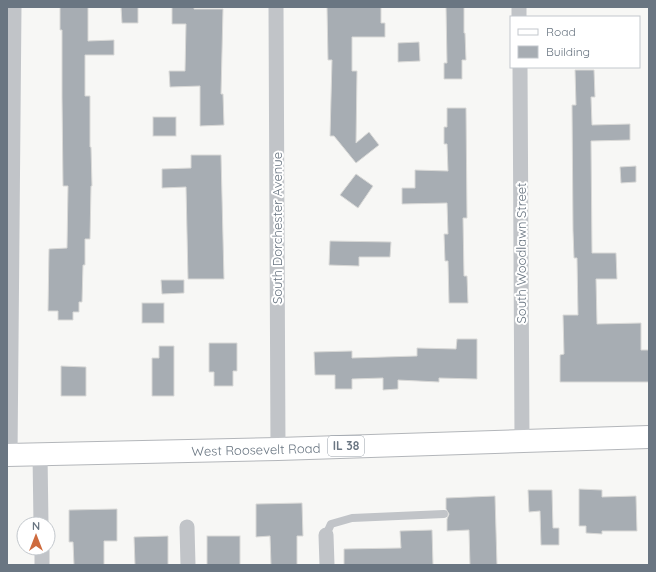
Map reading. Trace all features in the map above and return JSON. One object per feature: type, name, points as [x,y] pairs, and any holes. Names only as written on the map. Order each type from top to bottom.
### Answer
[{"type":"main road","name":"West Roosevelt Road","points":[[9,455],[649,437]]},
{"type":"street","points":[[9,455],[14,7]]},
{"type":"street","name":"South Dorchester Avenue","points":[[276,7],[278,448]]},
{"type":"street","name":"South Woodlawn Street","points":[[520,68],[522,440]]},
{"type":"street","points":[[40,454],[41,516]]},
{"type":"street","points":[[187,527],[188,565]]},
{"type":"street","points":[[326,535],[327,565]]},
{"type":"lane","points":[[326,535],[331,524],[352,518],[444,514]]},
{"type":"building","points":[[60,7],[88,7],[88,41],[114,40],[114,55],[85,55],[85,96],[90,96],[92,186],[90,239],[85,239],[85,265],[83,265],[82,302],[79,302],[79,312],[73,312],[73,320],[58,320],[58,311],[48,311],[49,249],[67,248],[68,186],[63,186],[62,30],[60,30]]},
{"type":"building","points":[[121,7],[138,7],[138,23],[122,23]]},
{"type":"building","points":[[172,7],[223,9],[221,94],[223,94],[224,125],[200,126],[200,86],[170,87],[169,71],[185,71],[186,24],[172,24]]},
{"type":"building","points":[[327,7],[381,7],[381,23],[385,23],[385,37],[352,37],[352,71],[357,71],[356,143],[369,132],[379,145],[356,163],[334,136],[330,136],[332,60],[328,60]]},
{"type":"building","points":[[446,7],[464,7],[466,60],[462,60],[462,79],[444,79],[444,63],[447,63]]},
{"type":"building","points":[[419,42],[420,61],[398,62],[398,43]]},
{"type":"building","points":[[575,70],[594,70],[595,97],[591,97],[592,125],[630,124],[630,140],[591,141],[592,253],[616,253],[617,279],[596,279],[597,324],[641,323],[641,350],[649,350],[649,382],[560,382],[560,355],[564,354],[563,315],[578,315],[577,258],[574,258],[573,231],[572,105],[576,105]]},
{"type":"building","points":[[447,108],[466,108],[467,218],[463,218],[464,276],[467,276],[468,303],[449,303],[448,261],[445,261],[444,234],[448,234],[447,203],[402,204],[402,188],[415,188],[415,170],[448,171],[447,144],[444,144],[444,127],[447,127]]},
{"type":"building","points":[[153,117],[176,117],[176,136],[153,136]]},
{"type":"building","points":[[191,155],[221,155],[224,279],[188,279],[186,187],[162,188],[162,169],[191,168]]},
{"type":"building","points":[[636,166],[636,182],[621,183],[620,167]]},
{"type":"building","points":[[356,174],[373,186],[358,208],[340,195]]},
{"type":"building","points":[[330,241],[391,242],[390,257],[359,257],[359,266],[329,265]]},
{"type":"building","points":[[161,280],[184,280],[184,293],[162,294]]},
{"type":"building","points":[[142,303],[164,303],[164,323],[142,323]]},
{"type":"building","points":[[457,339],[477,339],[477,379],[439,378],[439,382],[398,380],[398,389],[383,390],[383,378],[352,379],[352,389],[335,389],[335,375],[315,375],[314,352],[352,351],[352,358],[417,356],[417,348],[456,349]]},
{"type":"building","points":[[209,343],[237,343],[237,371],[233,371],[233,386],[214,386],[214,372],[209,372]]},
{"type":"building","points":[[159,346],[174,346],[174,396],[152,396],[152,358],[159,358]]},
{"type":"building","points":[[61,366],[86,367],[86,396],[61,396]]},
{"type":"building","points":[[579,489],[602,490],[602,497],[636,496],[637,531],[602,531],[602,534],[586,533],[586,526],[579,526]]},
{"type":"building","points":[[528,490],[552,490],[553,528],[559,528],[559,545],[541,545],[540,511],[529,512]]},
{"type":"building","points":[[495,496],[497,565],[470,565],[469,530],[447,531],[447,519],[449,514],[446,509],[446,498]]},
{"type":"building","points":[[302,503],[303,536],[297,536],[297,565],[271,565],[270,536],[256,537],[256,504]]},
{"type":"building","points":[[117,509],[117,541],[104,541],[104,565],[74,565],[73,542],[69,542],[69,510]]},
{"type":"building","points":[[432,530],[433,565],[344,565],[344,549],[401,548],[400,531]]},
{"type":"building","points":[[168,536],[168,565],[135,565],[134,537]]},
{"type":"building","points":[[207,536],[240,536],[240,565],[207,565]]}]
